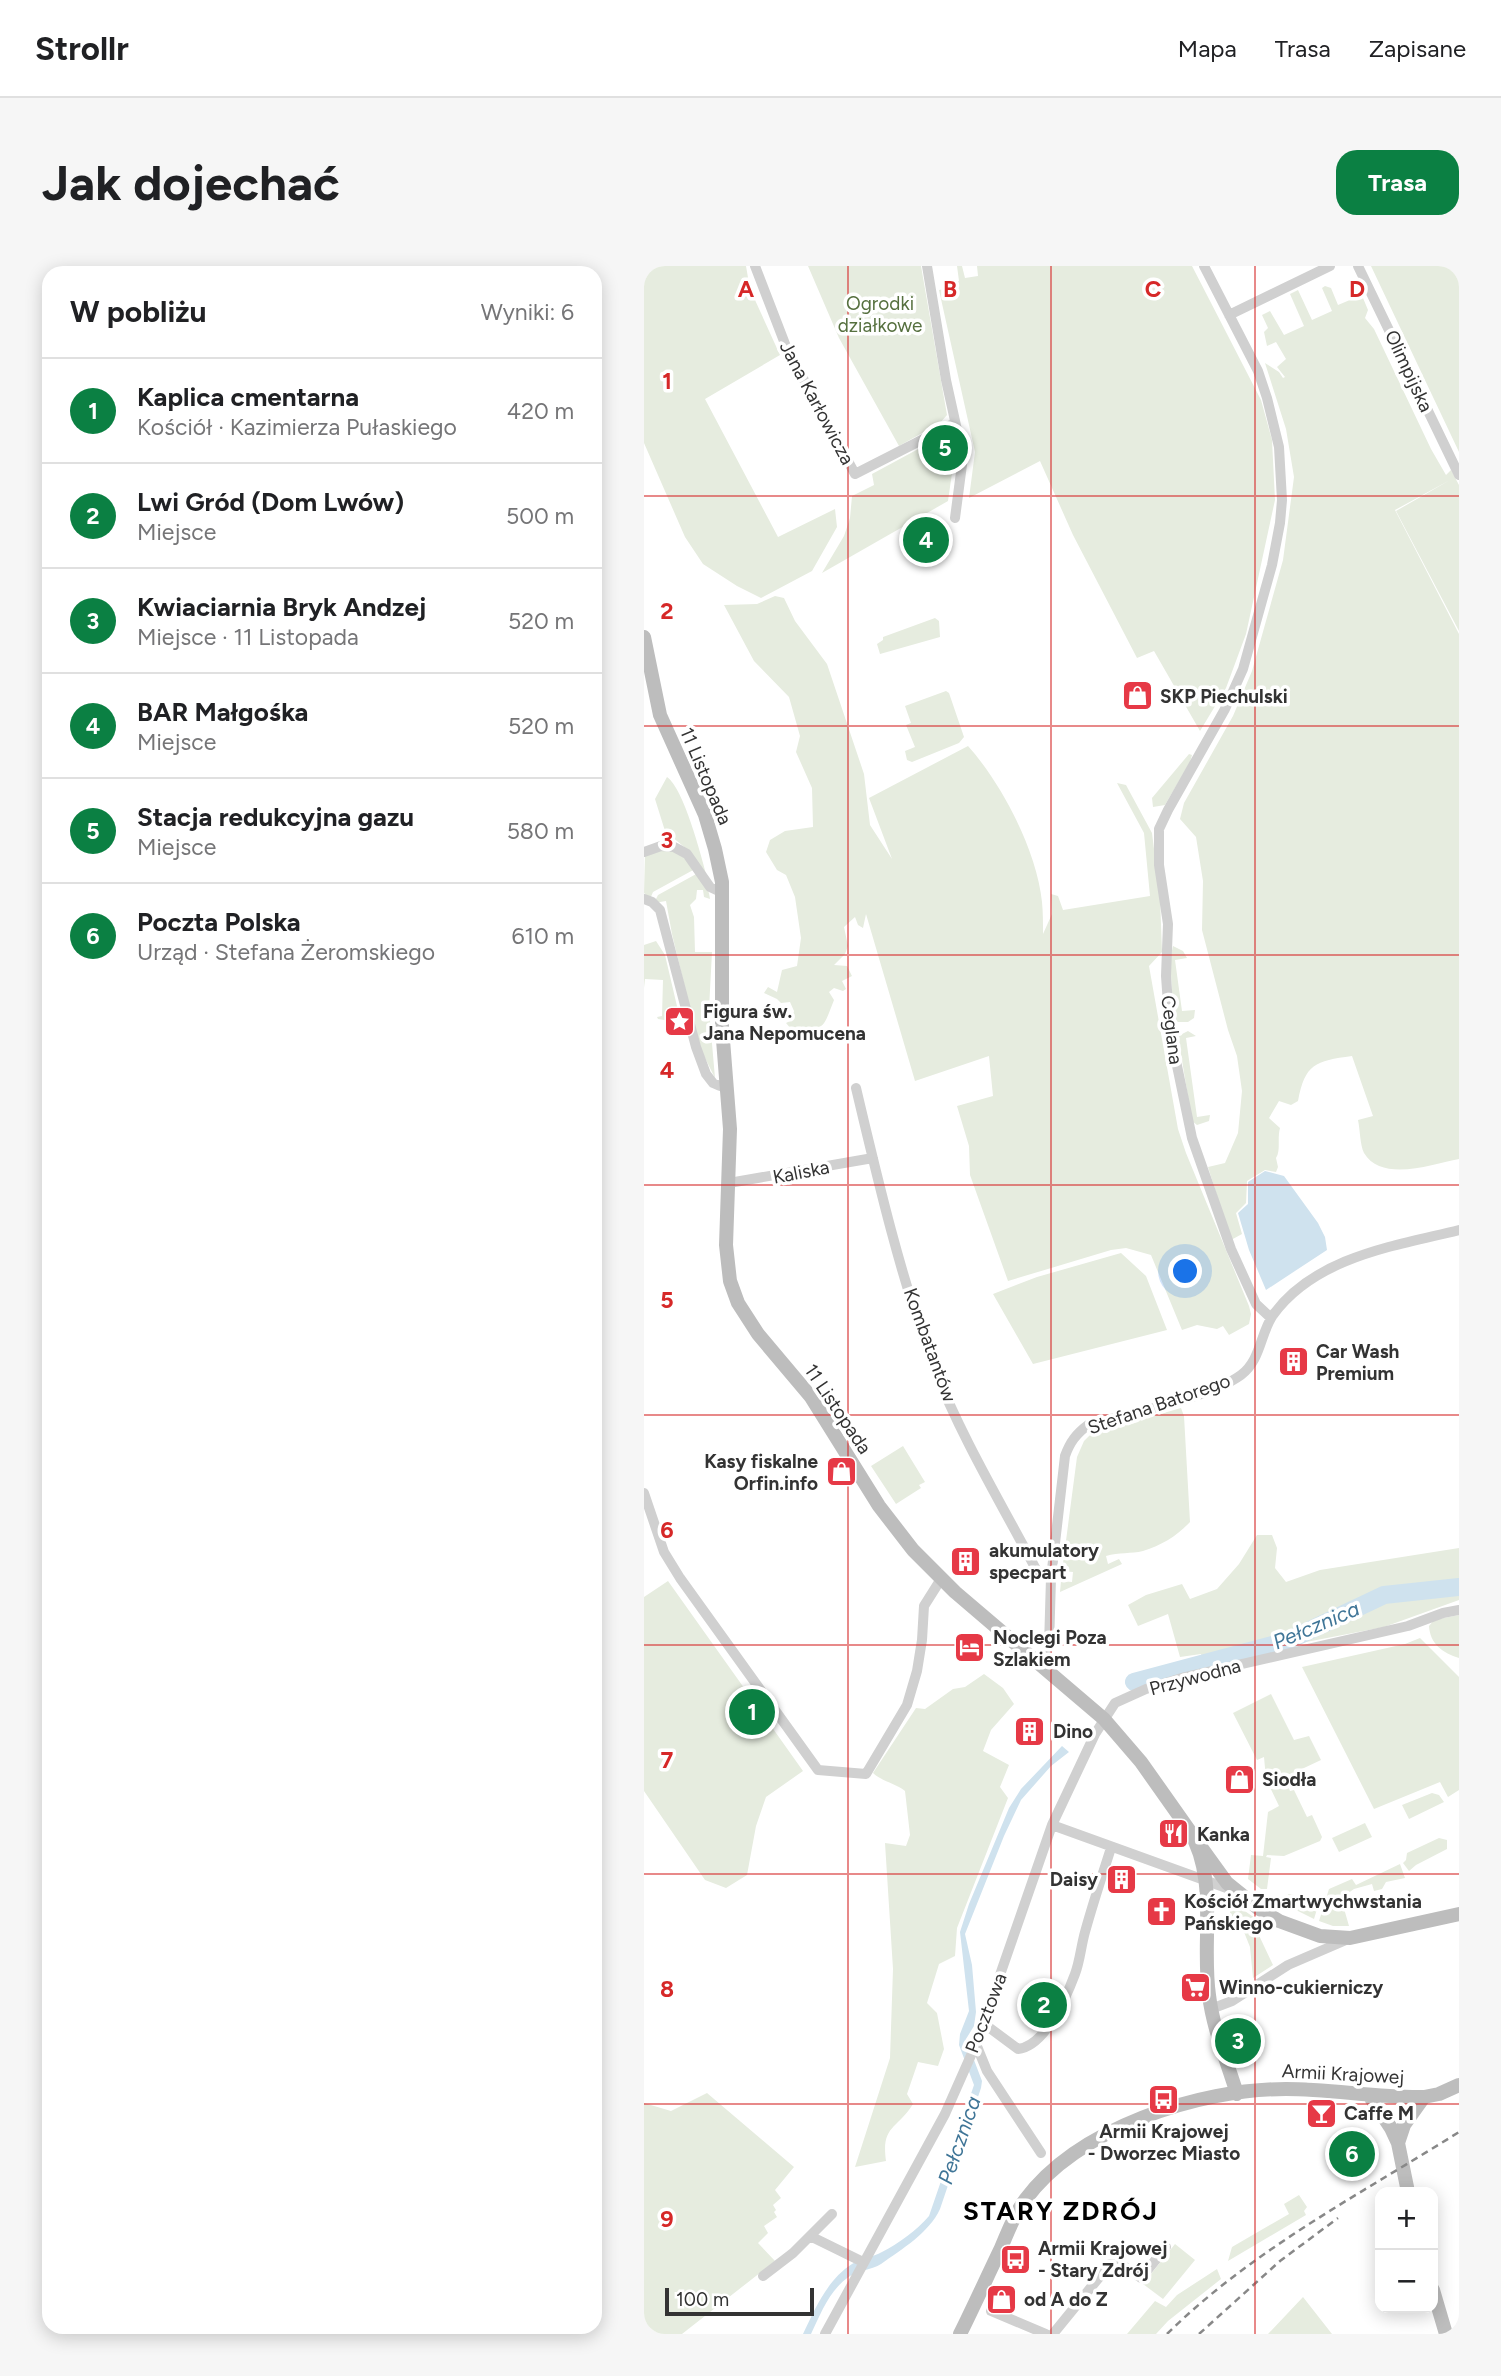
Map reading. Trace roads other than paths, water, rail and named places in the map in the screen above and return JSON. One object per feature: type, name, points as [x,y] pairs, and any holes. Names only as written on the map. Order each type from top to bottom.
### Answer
[{"type":"main road","name":"11 Listopada","points":[[644,637],[660,715],[705,815],[723,893],[721,1000],[730,1129],[726,1260],[730,1281],[744,1314],[811,1397],[892,1525],[941,1579],[1104,1719],[1145,1768],[1196,1840],[1205,1880],[1206,1976],[1211,2009],[1237,2094]]},
{"type":"main road","points":[[1196,1840],[1236,1891],[1269,1916],[1320,1936],[1350,1938],[1458,1914]]},
{"type":"main road","name":"Armii Krajowej","points":[[960,2334],[1018,2210],[1029,2195],[1058,2166],[1084,2147],[1130,2123],[1181,2105],[1237,2094],[1286,2089],[1424,2097],[1459,2085]]},
{"type":"main road","points":[[1369,2095],[1398,2143],[1408,2187]]},
{"type":"main road","points":[[1398,2143],[1404,2125],[1424,2097]]},
{"type":"main road","points":[[1438,2307],[1446,2334]]},
{"type":"street","name":"Jana Karłowicza","points":[[755,266],[787,349],[855,474],[955,423]]},
{"type":"street","points":[[927,266],[946,380],[963,457],[955,518]]},
{"type":"street","name":"Ceglana","points":[[1204,266],[1258,371],[1279,447],[1282,500],[1277,542],[1252,644],[1225,709],[1168,810],[1159,833],[1159,865],[1168,924],[1166,976],[1170,1032],[1192,1138],[1226,1237],[1256,1304],[1271,1318]]},
{"type":"street","points":[[1229,315],[1330,266]]},
{"type":"street","name":"Olimpijska","points":[[1358,266],[1459,475]]},
{"type":"street","points":[[644,852],[661,846],[674,847],[687,854],[710,887],[723,893]]},
{"type":"street","points":[[644,900],[652,902],[660,910],[696,1047],[706,1074],[713,1083],[727,1086]]},
{"type":"street","name":"Kombatantów","points":[[856,1088],[917,1317],[949,1402],[1038,1573],[1051,1578]]},
{"type":"street","name":"Kaliska","points":[[729,1184],[873,1158]]},
{"type":"street","name":"Stefana Batorego","points":[[1041,1664],[1049,1646],[1051,1578],[1065,1456],[1070,1442],[1088,1425],[1189,1397],[1229,1383],[1244,1373],[1257,1355],[1271,1318],[1287,1297],[1330,1267],[1400,1243],[1459,1230]]},
{"type":"street","points":[[644,1493],[664,1552],[680,1578],[818,1770],[865,1774],[908,1705],[917,1671],[924,1606],[941,1579]]},
{"type":"street","name":"Przywodna","points":[[1104,1719],[1115,1703],[1146,1689],[1185,1677],[1408,1626],[1459,1610]]},
{"type":"street","name":"Pocztowa","points":[[825,2334],[857,2274],[861,2258],[945,2114],[974,2046],[1052,1825],[1104,1719]]},
{"type":"street","points":[[1052,1825],[1236,1891]]},
{"type":"street","points":[[982,2023],[1018,2049],[1027,2048],[1038,2040],[1049,2025],[1076,1973],[1085,1931],[1111,1848]]},
{"type":"street","points":[[1211,2009],[1232,2001],[1288,1965],[1350,1938]]},
{"type":"street","points":[[974,2046],[987,2071],[1041,2153]]},
{"type":"street","points":[[763,2276],[793,2253],[832,2214]]},
{"type":"street","points":[[810,2236],[861,2258]]},
{"type":"street","points":[[1053,2334],[1110,2264],[1124,2266],[1141,2278],[1166,2247]]},
{"type":"street","points":[[992,2311],[1046,2334]]},
{"type":"water","points":[[1265,1171],[1284,1176],[1318,1223],[1325,1237],[1327,1250],[1266,1290],[1249,1250],[1238,1213],[1248,1204],[1248,1182]]},
{"type":"water","points":[[1062,1746],[1069,1752],[1051,1766],[1021,1800],[965,1934],[972,1965],[976,2012],[974,2026],[966,2039],[982,2081],[940,2209],[929,2226],[906,2246],[877,2266],[843,2281],[827,2302],[811,2334],[803,2334],[835,2278],[856,2262],[894,2245],[929,2216],[974,2085],[959,2045],[960,2034],[969,2011],[960,1932],[1009,1808],[1021,1789]]},
{"type":"waterway","name":"Pełcznica","points":[[1134,1682],[1287,1641],[1384,1595],[1459,1587]]},
{"type":"railway","points":[[1167,2334],[1234,2276],[1270,2250],[1459,2132]]},
{"type":"railway","points":[[1199,2334],[1280,2261],[1338,2218]]},
{"type":"place","name":"Stacja redukcyjna gazu","points":[[945,448]]},
{"type":"place","name":"BAR Małgośka","points":[[926,540]]},
{"type":"place","name":"SKP Piechulski","points":[[1137,696]]},
{"type":"place","name":"Figura św. Jana Nepomucena","points":[[680,1022]]},
{"type":"place","name":"Car Wash Premium","points":[[1293,1362]]},
{"type":"place","name":"Kasy fiskalne Orfin.info","points":[[841,1472]]},
{"type":"place","name":"akumulatory specpart","points":[[966,1561]]},
{"type":"place","name":"Noclegi Poza Szlakiem","points":[[970,1648]]},
{"type":"place","name":"Kaplica cmentarna","points":[[752,1712]]},
{"type":"place","name":"Dino","points":[[1030,1731]]},
{"type":"place","name":"Siodła","points":[[1239,1779]]},
{"type":"place","name":"Kanka","points":[[1174,1834]]},
{"type":"place","name":"Daisy","points":[[1121,1879]]},
{"type":"place","name":"Kościół Zmartwychwstania Pańskiego","points":[[1161,1912]]},
{"type":"place","name":"Winno-cukierniczy","points":[[1196,1987]]},
{"type":"place","name":"Lwi Gród (Dom Lwów)","points":[[1044,2005]]},
{"type":"place","name":"Kwiaciarnia Bryk Andzej","points":[[1238,2041]]},
{"type":"place","name":"Armii Krajowej - Dworzec Miasto","points":[[1164,2100]]},
{"type":"place","name":"Caffe M","points":[[1321,2113]]},
{"type":"place","name":"Poczta Polska","points":[[1352,2154]]},
{"type":"place","name":"Armii Krajowej - Stary Zdrój","points":[[1015,2259]]},
{"type":"place","name":"od A do Z","points":[[1001,2299]]},
{"type":"district","name":"STARY ZDRÓJ","points":[[1061,2211]]},
{"type":"park label","name":"Ogrodki działkowe","points":[[880,314]]}]
